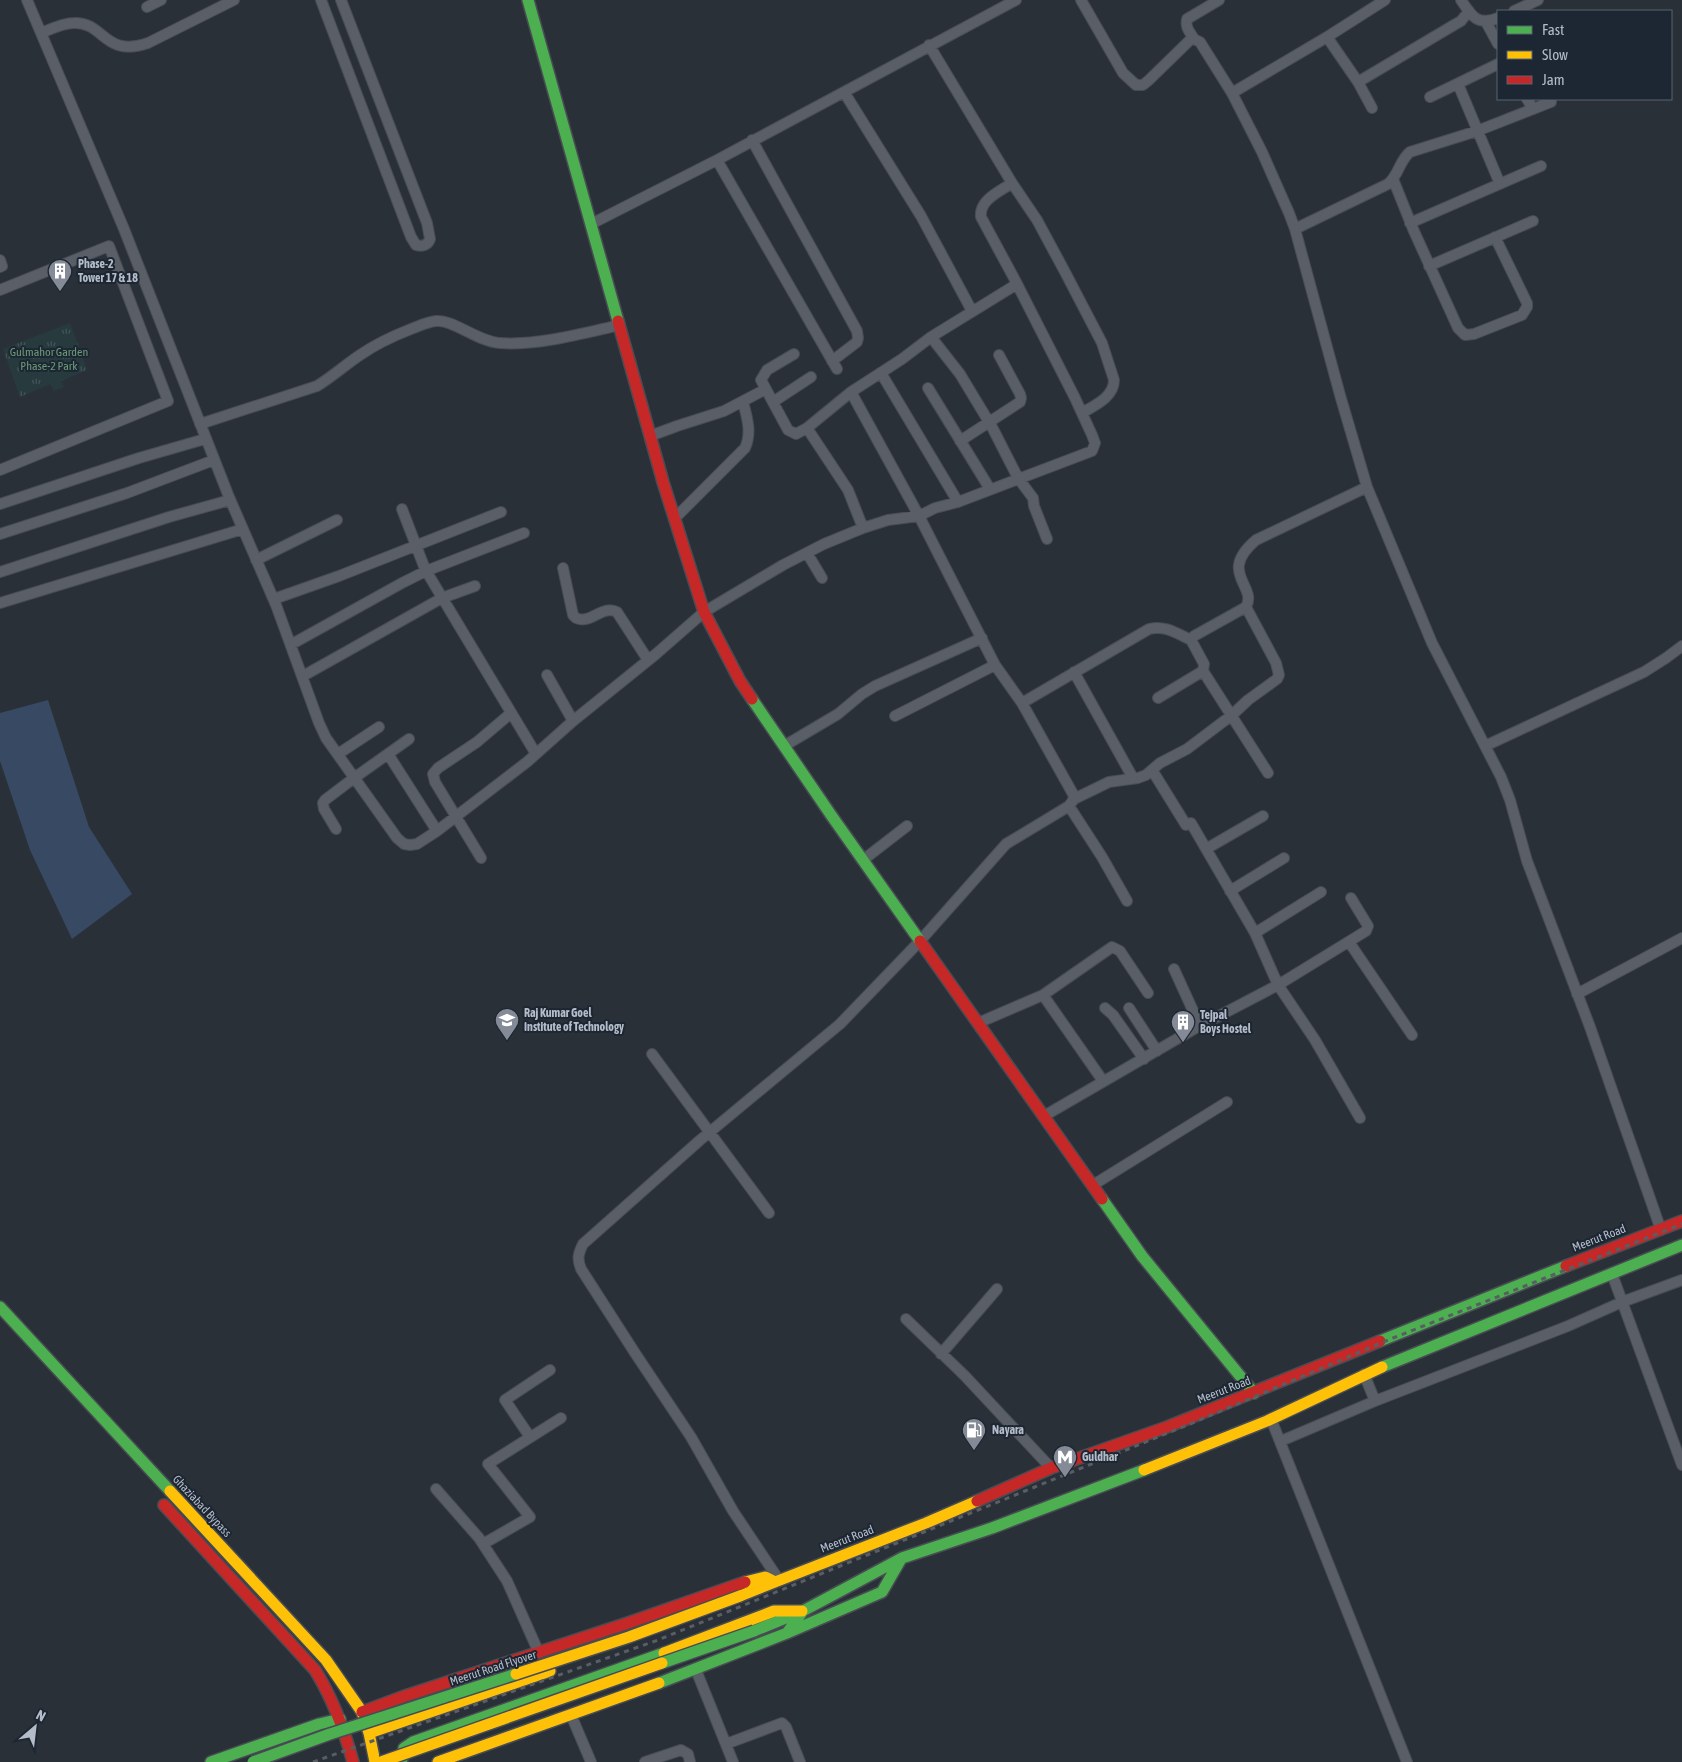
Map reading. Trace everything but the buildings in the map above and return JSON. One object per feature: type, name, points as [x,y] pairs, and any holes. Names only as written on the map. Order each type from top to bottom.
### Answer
[{"type":"main road","points":[[528,0],[650,436],[704,612],[740,681],[920,941],[1142,1256],[1254,1393]]},
{"type":"main road","name":"Meerut Road","points":[[382,1762],[754,1631],[803,1611],[896,1548],[1051,1468],[1167,1427],[1254,1393],[1478,1300],[1682,1221]]},
{"type":"main road","name":"Meerut Road","points":[[740,1596],[777,1582],[896,1548],[992,1528],[1099,1488],[1271,1419],[1364,1374],[1682,1245]]},
{"type":"main road","name":"Ghaziabad Bypass","points":[[0,1308],[326,1660],[362,1712],[375,1762]]},
{"type":"main road","points":[[154,1494],[315,1670],[328,1688],[353,1762]]},
{"type":"main road","points":[[438,1762],[696,1670],[787,1634],[882,1592],[896,1548]]},
{"type":"main road","points":[[362,1712],[540,1654],[753,1579],[766,1577],[777,1582],[768,1592],[681,1625],[369,1733]]},
{"type":"main road","name":"Meerut Road Flyover","points":[[253,1762],[330,1734],[630,1637],[740,1596]]},
{"type":"main road","points":[[402,1762],[404,1746],[413,1742],[645,1660],[774,1611],[803,1611]]},
{"type":"main road","points":[[787,1634],[803,1611]]},
{"type":"main road","points":[[395,1700],[405,1721]]},
{"type":"main road","points":[[211,1762],[319,1724],[340,1719]]},
{"type":"street","points":[[28,0],[124,229],[230,500],[292,644],[319,723],[326,738],[354,778],[397,838],[404,844],[417,844],[437,831],[536,754],[573,721],[721,600],[807,553],[864,528],[888,520],[919,516],[935,508],[958,502],[1018,478],[1076,459],[1092,451],[1095,443],[1082,413],[981,217],[980,211],[987,200],[1012,184]]},
{"type":"street","points":[[147,7],[161,0]]},
{"type":"street","points":[[41,33],[67,24],[81,23],[90,27],[112,43],[125,48],[138,47],[234,0]]},
{"type":"street","points":[[320,0],[411,237],[416,245],[426,244],[430,239],[428,223],[341,0]]},
{"type":"street","points":[[591,224],[717,160],[1016,0]]},
{"type":"street","points":[[1081,0],[1123,73],[1136,86],[1143,85],[1185,44],[1194,39]]},
{"type":"street","points":[[1220,0],[1191,15],[1187,19],[1186,24],[1194,39],[1200,42],[1232,93],[1262,152],[1296,229],[1340,395],[1368,487],[1432,643],[1501,777],[1510,800],[1527,861],[1626,1128],[1661,1230]]},
{"type":"street","points":[[1232,93],[1385,0]]},
{"type":"street","points":[[1461,0],[1479,20],[1486,22],[1497,18]]},
{"type":"street","points":[[1516,10],[1538,0]]},
{"type":"street","points":[[1358,82],[1454,25],[1469,11]]},
{"type":"street","points":[[1486,22],[1497,42]]},
{"type":"street","points":[[1327,37],[1358,82],[1372,108]]},
{"type":"street","points":[[929,45],[1012,184],[1037,220],[1102,343],[1114,380],[1113,391],[1082,413]]},
{"type":"street","points":[[1430,98],[1497,64]]},
{"type":"street","points":[[352,81],[370,75]]},
{"type":"street","points":[[1458,84],[1500,184]]},
{"type":"street","points":[[844,92],[921,216],[972,311]]},
{"type":"street","points":[[1528,100],[1533,109]]},
{"type":"street","points":[[1296,229],[1380,188],[1393,179],[1405,156],[1410,152],[1477,130],[1551,102]]},
{"type":"street","points":[[717,160],[799,306],[835,365],[858,342],[856,331],[752,140]]},
{"type":"street","points":[[1410,223],[1541,166]]},
{"type":"street","points":[[1393,179],[1429,266],[1458,328],[1465,335],[1474,334],[1526,312],[1527,304],[1495,238]]},
{"type":"street","points":[[1429,266],[1533,221]]},
{"type":"street","points":[[0,290],[109,246],[168,401],[0,470]]},
{"type":"street","points":[[0,260],[2,266],[0,267]]},
{"type":"street","points":[[794,354],[767,370],[761,380],[788,430],[796,434],[807,428],[851,392],[931,337],[1017,284]]},
{"type":"street","points":[[200,424],[317,386],[378,344],[429,322],[445,321],[487,341],[500,343],[559,339],[620,325]]},
{"type":"street","points":[[931,337],[960,374],[990,423],[1018,478],[1033,498],[1034,506],[1047,539]]},
{"type":"street","points":[[960,441],[1017,406],[1021,398],[999,356]]},
{"type":"street","points":[[881,373],[958,502]]},
{"type":"street","points":[[773,402],[811,378]]},
{"type":"street","points":[[928,388],[990,489]]},
{"type":"street","points":[[650,436],[724,411],[766,389]]},
{"type":"street","points":[[851,392],[919,516],[995,665],[1022,703],[1073,794],[1072,802],[1127,901]]},
{"type":"street","points":[[675,518],[745,448],[748,441],[749,428],[743,402]]},
{"type":"street","points":[[807,428],[848,490],[864,528]]},
{"type":"street","points":[[0,504],[139,458],[205,439]]},
{"type":"street","points":[[0,534],[127,493],[214,460]]},
{"type":"street","points":[[1191,640],[1194,636],[1246,608],[1249,599],[1239,573],[1239,565],[1241,556],[1256,540],[1368,487]]},
{"type":"street","points":[[0,572],[169,517],[230,500]]},
{"type":"street","points":[[402,509],[426,571],[536,754]]},
{"type":"street","points":[[274,600],[501,512]]},
{"type":"street","points":[[256,560],[337,520]]},
{"type":"street","points":[[0,603],[243,529]]},
{"type":"street","points":[[292,644],[426,571],[524,533]]},
{"type":"street","points":[[807,553],[822,578]]},
{"type":"street","points":[[562,568],[573,615],[583,620],[609,610],[617,612],[648,660]]},
{"type":"street","points":[[303,676],[442,598],[475,586]]},
{"type":"street","points":[[777,1582],[733,1512],[691,1437],[581,1268],[578,1259],[579,1251],[583,1244],[710,1132],[840,1024],[920,941],[1006,844],[1072,802],[1109,782],[1141,777],[1160,763],[1187,749],[1277,679],[1279,675],[1276,663],[1246,608]]},
{"type":"street","points":[[1022,703],[1149,629],[1166,628],[1191,640],[1204,664],[1203,671],[1268,773]]},
{"type":"street","points":[[784,746],[838,714],[875,686],[982,638]]},
{"type":"street","points":[[1484,746],[1644,672],[1682,646]]},
{"type":"street","points":[[895,716],[995,665]]},
{"type":"street","points":[[1158,698],[1203,671]]},
{"type":"street","points":[[1074,672],[1133,778]]},
{"type":"street","points":[[547,675],[573,721]]},
{"type":"street","points":[[481,858],[435,782],[433,774],[438,768],[477,742],[511,713]]},
{"type":"street","points":[[338,754],[379,727]]},
{"type":"street","points":[[336,829],[324,809],[323,803],[354,778],[410,739]]},
{"type":"street","points":[[388,754],[437,831]]},
{"type":"street","points":[[1152,770],[1206,849],[1254,933],[1278,985],[1315,1040],[1360,1118]]},
{"type":"street","points":[[1206,849],[1263,816]]},
{"type":"street","points":[[863,860],[907,826]]},
{"type":"street","points":[[1230,892],[1284,858]]},
{"type":"street","points":[[1254,933],[1320,892]]},
{"type":"street","points":[[1044,1116],[1200,1026],[1278,985],[1366,931],[1368,928],[1351,898]]},
{"type":"street","points":[[1577,994],[1682,938]]},
{"type":"street","points":[[1349,942],[1412,1035]]},
{"type":"street","points":[[978,1023],[1044,995],[1112,947],[1120,951],[1148,993]]},
{"type":"street","points":[[1174,969],[1200,1026]]},
{"type":"street","points":[[1044,995],[1103,1081]]},
{"type":"street","points":[[1105,1008],[1113,1015],[1144,1059]]},
{"type":"street","points":[[1129,1008],[1157,1051]]},
{"type":"street","points":[[652,1054],[769,1213]]},
{"type":"street","points":[[1093,1185],[1227,1102]]},
{"type":"street","points":[[1612,1274],[1682,1465]]},
{"type":"street","points":[[1280,1441],[1375,1401],[1568,1326],[1622,1302],[1682,1280]]},
{"type":"street","points":[[941,1354],[997,1289]]},
{"type":"street","points":[[906,1319],[1002,1414],[1051,1468]]},
{"type":"street","points":[[530,1438],[505,1400],[550,1370]]},
{"type":"street","points":[[1364,1374],[1375,1401]]},
{"type":"street","points":[[483,1544],[530,1517],[488,1464],[561,1418]]},
{"type":"street","points":[[1271,1419],[1407,1762]]},
{"type":"street","points":[[436,1489],[483,1544],[507,1581],[540,1654]]},
{"type":"street","points":[[696,1670],[733,1762]]},
{"type":"street","points":[[571,1715],[591,1762]]},
{"type":"street","points":[[726,1744],[782,1724],[786,1727],[800,1762]]},
{"type":"street","points":[[645,1762],[681,1750],[688,1754],[690,1762]]},
{"type":"green space","name":"Gulmahor Garden Phase-2 Park","points":[[70,323],[87,370],[61,381],[64,387],[54,391],[50,384],[20,397],[3,349]]},
{"type":"water","points":[[48,700],[89,827],[132,894],[72,939],[30,850],[0,761],[0,713]]},
{"type":"railway","points":[[313,1762],[658,1640],[1190,1424],[1388,1340],[1682,1224]]},
{"type":"traffic: fast","points":[[528,0],[618,321]]},
{"type":"traffic: fast","points":[[752,699],[920,941]]},
{"type":"traffic: fast","points":[[1102,1199],[1142,1256],[1254,1393]]},
{"type":"traffic: fast","points":[[1382,1367],[1682,1245]]},
{"type":"traffic: fast","points":[[1380,1341],[1566,1266]]},
{"type":"traffic: fast","points":[[0,1307],[170,1491]]},
{"type":"traffic: fast","points":[[787,1633],[803,1611],[902,1558],[992,1528],[1144,1470]]},
{"type":"traffic: fast","points":[[659,1683],[787,1633],[882,1592],[901,1559]]},
{"type":"traffic: fast","points":[[754,1631],[803,1611]]},
{"type":"traffic: fast","points":[[662,1663],[754,1631]]},
{"type":"traffic: fast","points":[[402,1759],[404,1748],[413,1742],[664,1653]]},
{"type":"traffic: fast","points":[[253,1762],[330,1734],[516,1674]]},
{"type":"traffic: fast","points":[[211,1762],[319,1724],[340,1719]]},
{"type":"traffic: slow","points":[[1144,1470],[1267,1421],[1382,1367]]},
{"type":"traffic: slow","points":[[170,1491],[326,1660],[362,1712],[375,1762]]},
{"type":"traffic: slow","points":[[745,1582],[765,1577],[775,1582],[977,1501]]},
{"type":"traffic: slow","points":[[740,1596],[775,1582]]},
{"type":"traffic: slow","points":[[516,1674],[629,1637],[740,1596]]},
{"type":"traffic: slow","points":[[664,1653],[774,1611],[802,1611]]},
{"type":"traffic: slow","points":[[381,1762],[662,1663]]},
{"type":"traffic: slow","points":[[369,1733],[550,1671]]},
{"type":"traffic: slow","points":[[438,1762],[659,1683]]},
{"type":"traffic: jam","points":[[618,321],[663,482],[704,612],[740,681],[752,699]]},
{"type":"traffic: jam","points":[[920,941],[1102,1199]]},
{"type":"traffic: jam","points":[[1566,1266],[1682,1221]]},
{"type":"traffic: jam","points":[[977,1501],[1051,1468],[1167,1427],[1380,1341]]},
{"type":"traffic: jam","points":[[164,1505],[315,1670],[337,1715],[353,1762]]},
{"type":"traffic: jam","points":[[362,1712],[745,1582]]},
{"type":"place","name":"Phase-2 Tower 17 & 18","points":[[60,292]]},
{"type":"place","name":"Raj Kumar Goel Institute of Technology","points":[[507,1041]]},
{"type":"place","name":"Tejpal Boys Hostel","points":[[1183,1043]]},
{"type":"place","name":"Nayara","points":[[974,1451]]},
{"type":"place","name":"Guldhar","points":[[1065,1478]]}]
